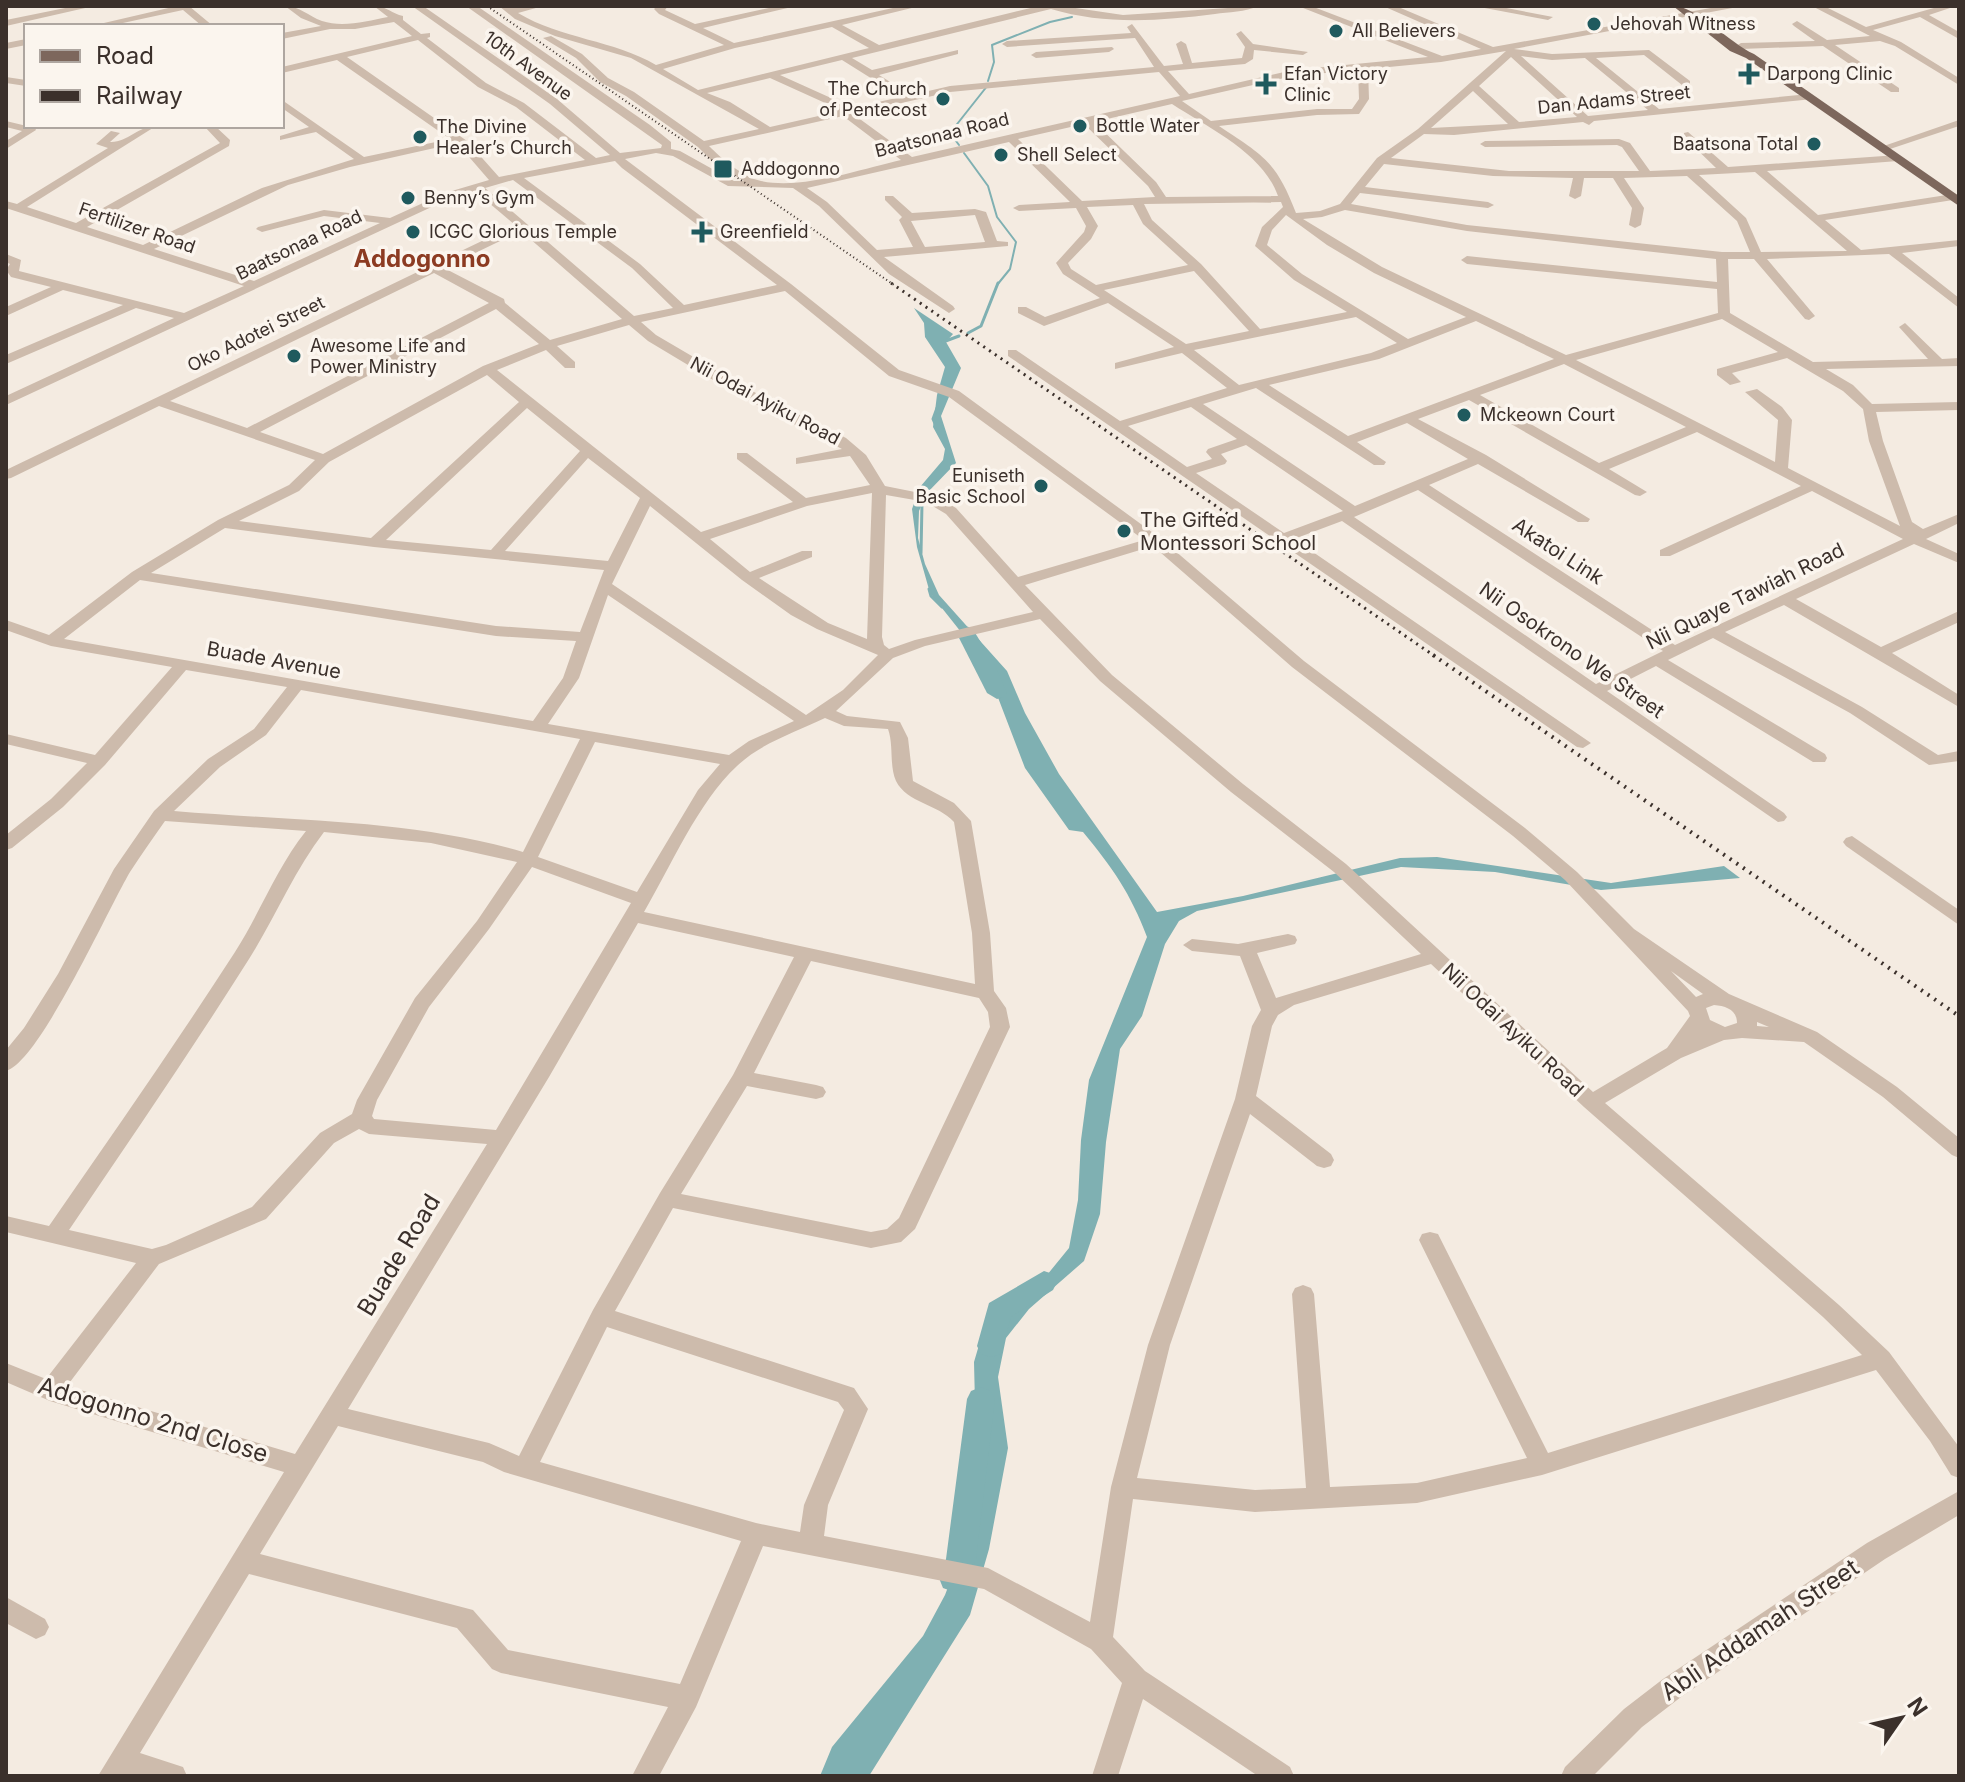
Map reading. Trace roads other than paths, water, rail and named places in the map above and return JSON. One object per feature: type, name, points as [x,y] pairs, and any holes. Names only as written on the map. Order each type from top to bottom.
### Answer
[{"type":"main road","points":[[1678,6],[1741,46],[1750,56]]},
{"type":"main road","points":[[1690,11],[1734,49],[1750,56],[1956,200]]},
{"type":"street","points":[[11,6],[24,19]]},
{"type":"street","points":[[6,23],[89,6]]},
{"type":"street","points":[[290,6],[308,21],[326,28]]},
{"type":"street","points":[[379,6],[482,85],[520,105],[593,161]]},
{"type":"street","name":"10th Avenue","points":[[417,6],[620,155],[626,166],[787,287],[894,373],[954,394],[1155,541],[1298,664],[1519,832],[1578,882],[1627,932]]},
{"type":"street","points":[[471,6],[596,93],[630,112],[667,144],[665,151]]},
{"type":"street","points":[[508,9],[538,6]]},
{"type":"street","points":[[663,6],[659,9],[662,12],[733,46]]},
{"type":"street","points":[[695,27],[791,6]]},
{"type":"street","points":[[656,68],[733,46],[915,6]]},
{"type":"street","points":[[697,93],[1051,6],[1083,16],[1125,11],[1253,6]]},
{"type":"street","points":[[1303,6],[1441,59]]},
{"type":"street","points":[[1388,6],[1492,50]]},
{"type":"street","points":[[1479,6],[1548,17]]},
{"type":"street","points":[[1539,42],[1529,35],[1528,29],[1548,17],[1554,6]]},
{"type":"street","name":"Baatsonaa Road","points":[[6,401],[256,286],[388,221],[495,180],[620,155],[665,151],[676,153],[732,184],[797,186],[1293,73],[1363,68],[1510,50],[1690,11],[1738,6]]},
{"type":"street","points":[[1817,6],[1898,44],[1959,82]]},
{"type":"street","points":[[1864,30],[1950,6],[1959,9]]},
{"type":"street","points":[[114,24],[184,7],[205,24]]},
{"type":"street","points":[[508,9],[525,21],[580,41],[621,50],[697,93],[726,104],[770,131]]},
{"type":"street","points":[[1125,11],[1137,35],[1179,97],[1209,124],[1272,169],[1288,208],[1378,270],[1565,359],[1959,559]]},
{"type":"street","points":[[284,36],[427,14]]},
{"type":"street","points":[[1923,15],[1959,36]]},
{"type":"street","points":[[525,21],[526,25],[579,56],[604,80],[630,94],[702,145],[717,160],[760,187]]},
{"type":"street","points":[[834,24],[878,49]]},
{"type":"street","points":[[1797,24],[1895,90]]},
{"type":"street","points":[[284,70],[450,30]]},
{"type":"street","points":[[702,145],[909,98],[981,85],[1245,61],[1250,47],[1241,34]]},
{"type":"street","points":[[1007,44],[1137,35]]},
{"type":"street","points":[[1741,46],[1881,38]]},
{"type":"street","points":[[1181,44],[1189,68]]},
{"type":"street","points":[[1036,55],[1144,45]]},
{"type":"street","points":[[1250,47],[1303,52]]},
{"type":"street","points":[[1510,50],[1545,57],[1650,53],[1686,83]]},
{"type":"street","points":[[1344,206],[1381,160],[1422,131],[1474,87],[1510,50]]},
{"type":"street","points":[[1510,50],[1611,142]]},
{"type":"street","points":[[873,73],[955,52]]},
{"type":"street","points":[[1587,55],[1657,112]]},
{"type":"street","points":[[844,57],[909,98]]},
{"type":"street","points":[[341,58],[466,144],[474,159],[495,180]]},
{"type":"street","points":[[1209,124],[1317,112],[1355,112],[1364,99],[1363,68]]},
{"type":"street","points":[[771,75],[827,100],[911,162]]},
{"type":"street","points":[[1474,87],[1517,126]]},
{"type":"street","name":"Dan Adams Street","points":[[1422,131],[1454,132],[1809,97]]},
{"type":"street","points":[[284,104],[363,161]]},
{"type":"street","points":[[1085,119],[1152,184],[1163,201]]},
{"type":"street","points":[[1883,148],[1959,123]]},
{"type":"street","points":[[6,124],[31,130],[6,146]]},
{"type":"street","points":[[20,207],[148,128]]},
{"type":"street","points":[[78,227],[225,144],[225,140],[211,128]]},
{"type":"street","points":[[284,138],[318,128]]},
{"type":"street","points":[[115,133],[101,144],[120,146]]},
{"type":"street","points":[[1688,135],[1725,170]]},
{"type":"street","points":[[1010,137],[1080,205],[1093,230],[1062,263],[1067,271],[1184,348],[1237,389]]},
{"type":"street","points":[[144,249],[260,192],[363,161],[458,140]]},
{"type":"street","points":[[1485,144],[1611,142],[1626,145],[1646,173]]},
{"type":"street","points":[[1381,160],[1507,174],[1579,175],[1758,169],[1898,158]]},
{"type":"street","points":[[1758,169],[1858,254]]},
{"type":"street","points":[[1688,171],[1742,220],[1757,255],[1809,316]]},
{"type":"street","points":[[1616,174],[1638,208],[1635,225]]},
{"type":"street","points":[[1575,196],[1579,175]]},
{"type":"street","points":[[515,176],[636,266],[679,307]]},
{"type":"street","name":"Nii Odai Ayiku Road","points":[[476,186],[652,338],[709,372],[828,433],[853,451],[879,488],[930,499],[951,511],[1014,583],[1106,678],[1347,875],[1591,1102],[1695,1194],[1744,1232],[1881,1359],[1938,1434],[1959,1468]]},
{"type":"street","points":[[797,186],[823,204],[893,271],[949,309]]},
{"type":"street","points":[[1356,189],[1488,205]]},
{"type":"street","points":[[889,198],[909,217]]},
{"type":"street","points":[[1818,218],[1956,200]]},
{"type":"street","points":[[1137,201],[1147,222],[1197,267],[1256,332]]},
{"type":"street","points":[[1019,208],[1163,201],[1288,208],[1322,214],[1344,206],[1467,228],[1722,256],[1858,254],[1959,243]]},
{"type":"street","name":"Fertilizer Road","points":[[6,204],[256,286]]},
{"type":"street","points":[[1288,208],[1272,221],[1260,240],[1261,246],[1298,277],[1408,344]]},
{"type":"street","points":[[262,229],[324,211],[388,221]]},
{"type":"street","points":[[874,254],[998,245],[979,212],[909,217],[905,220],[920,249]]},
{"type":"street","name":"Oko Adotei Street","points":[[6,475],[522,226]]},
{"type":"street","points":[[1642,245],[1643,276]]},
{"type":"street","points":[[1891,250],[1959,304]]},
{"type":"street","points":[[1722,256],[1724,315]]},
{"type":"street","points":[[6,258],[17,262],[12,270],[15,274],[188,318]]},
{"type":"street","points":[[1467,260],[1722,286]]},
{"type":"street","points":[[1093,289],[1197,267]]},
{"type":"street","points":[[433,268],[500,302],[570,365]]},
{"type":"street","points":[[6,312],[64,285]]},
{"type":"street","points":[[51,641],[137,575],[223,523],[294,488],[324,459],[488,369],[548,345],[631,320],[679,307],[787,287]]},
{"type":"street","points":[[1022,310],[1044,322],[1108,299]]},
{"type":"street","points":[[246,434],[500,302]]},
{"type":"street","points":[[6,360],[136,304]]},
{"type":"street","points":[[1120,366],[1256,332],[1355,314]]},
{"type":"street","points":[[1349,440],[1411,420],[1565,359],[1724,315],[1848,388],[1869,408],[1898,506],[1906,524],[1917,536]]},
{"type":"street","points":[[1116,426],[1256,383],[1340,366],[1476,317]]},
{"type":"street","points":[[1905,327],[1939,363]]},
{"type":"street","points":[[1012,353],[1583,743]]},
{"type":"street","points":[[1735,382],[1722,372],[1786,354]]},
{"type":"street","points":[[1809,366],[1959,362]]},
{"type":"street","points":[[488,369],[587,451],[750,577],[834,632],[882,651],[1043,614]]},
{"type":"street","points":[[1256,383],[1379,462]]},
{"type":"street","points":[[1752,392],[1785,420],[1781,470]]},
{"type":"street","points":[[1472,396],[1640,492]]},
{"type":"street","points":[[160,402],[324,459]]},
{"type":"street","points":[[374,543],[526,402]]},
{"type":"street","name":"Nii Osokrono We Street","points":[[1192,402],[1778,817]]},
{"type":"street","points":[[1869,408],[1959,406]]},
{"type":"street","points":[[1411,420],[1583,519]]},
{"type":"street","points":[[1596,469],[1697,427]]},
{"type":"street","points":[[1184,472],[1220,461],[1213,452],[1247,440]]},
{"type":"street","points":[[495,554],[587,451]]},
{"type":"street","points":[[801,461],[853,451]]},
{"type":"street","points":[[742,456],[803,503]]},
{"type":"street","points":[[1283,538],[1349,514],[1481,458]]},
{"type":"street","name":"Akatoi Link","points":[[1420,485],[1674,651]]},
{"type":"street","points":[[1665,553],[1812,486]]},
{"type":"street","points":[[699,538],[803,503],[879,488],[874,637],[882,651]]},
{"type":"street","points":[[538,726],[571,678],[604,585],[647,497]]},
{"type":"street","name":"Nii Quaye Tawiah Road","points":[[1596,690],[1959,518]]},
{"type":"street","points":[[223,523],[374,543],[612,566]]},
{"type":"street","points":[[1014,583],[1155,541]]},
{"type":"street","points":[[750,577],[807,554]]},
{"type":"street","points":[[137,575],[496,631],[584,637]]},
{"type":"street","points":[[604,585],[805,721]]},
{"type":"street","points":[[1784,599],[1959,702]]},
{"type":"street","points":[[1880,653],[1959,616]]},
{"type":"street","name":"Buade Avenue","points":[[6,625],[51,641],[732,761]]},
{"type":"street","points":[[1713,632],[1856,710],[1935,761],[1945,762],[1959,756]]},
{"type":"street","name":"Buade Road","points":[[115,1768],[333,1415],[706,790],[732,761],[755,745],[825,712],[849,693],[882,651]]},
{"type":"street","points":[[1657,660],[1819,758]]},
{"type":"street","points":[[6,844],[57,803],[99,761],[182,665]]},
{"type":"street","points":[[6,1064],[31,1033],[67,975],[116,881],[160,815],[214,763],[260,732],[297,685]]},
{"type":"street","points":[[825,712],[844,721],[894,725],[899,731],[901,772],[906,782],[912,790],[954,809],[962,821],[981,933],[985,993]]},
{"type":"street","points":[[6,1224],[152,1258],[200,1242],[259,1213],[327,1138],[361,1118],[367,1100],[422,1003],[483,925],[527,861],[589,737]]},
{"type":"street","points":[[6,739],[99,761]]},
{"type":"street","points":[[160,815],[258,825],[375,829],[473,845],[527,861],[638,908],[805,955],[985,993],[996,1004],[1000,1027],[907,1223],[893,1236],[871,1240],[667,1199]]},
{"type":"street","points":[[54,1235],[200,1022],[263,923],[302,848],[320,825]]},
{"type":"street","points":[[1852,842],[1959,919]]},
{"type":"street","points":[[1627,932],[1646,941],[1722,998],[1810,1037],[1890,1092],[1959,1150]]},
{"type":"street","points":[[1627,932],[1635,946],[1708,1028],[1810,1037]]},
{"type":"street","points":[[1192,945],[1246,949],[1288,940]]},
{"type":"street","points":[[1246,949],[1271,1010]]},
{"type":"street","points":[[525,1467],[601,1316],[667,1199],[742,1078],[805,955]]},
{"type":"street","points":[[1100,1641],[1123,1487],[1159,1345],[1245,1099],[1262,1026],[1271,1010],[1312,992],[1433,957]]},
{"type":"street","points":[[1674,1053],[1705,1000],[1722,998]]},
{"type":"street","points":[[1591,1102],[1674,1053],[1733,1032],[1749,1020],[1741,1007]]},
{"type":"street","points":[[742,1078],[816,1092]]},
{"type":"street","points":[[1245,1099],[1324,1160]]},
{"type":"street","points":[[361,1118],[369,1126],[500,1138]]},
{"type":"street","points":[[1430,1240],[1542,1465]]},
{"type":"street","points":[[50,1391],[152,1258]]},
{"type":"street","points":[[1303,1294],[1319,1500]]},
{"type":"street","points":[[601,1316],[846,1395],[852,1401],[856,1409],[816,1505],[811,1544]]},
{"type":"street","points":[[1123,1487],[1255,1501],[1417,1493],[1542,1465],[1881,1359]]},
{"type":"street","name":"Adogonno 2nd Close","points":[[6,1372],[50,1391],[300,1466]]},
{"type":"street","points":[[333,1415],[474,1449],[525,1467],[756,1534],[988,1579],[1100,1641],[1136,1680],[1281,1776]]},
{"type":"street","name":"Abli Addamah Street","points":[[1574,1776],[1633,1718],[1672,1688],[1876,1551],[1959,1502]]},
{"type":"street","points":[[645,1776],[687,1698],[756,1534]]},
{"type":"street","points":[[243,1561],[464,1618],[501,1661],[687,1698]]},
{"type":"street","points":[[6,1609],[36,1627]]},
{"type":"street","points":[[1105,1776],[1136,1680]]},
{"type":"street","points":[[115,1768],[174,1776]]},
{"type":"water","points":[[914,308],[953,334],[946,342],[961,368],[941,416],[956,463],[927,493],[919,511],[918,538],[925,564],[939,595],[1007,671],[1025,713],[1059,774],[1157,912],[1243,896],[1400,858],[1437,857],[1611,883],[1724,866],[1740,878],[1601,890],[1495,872],[1401,867],[1197,911],[1179,921],[1165,944],[1142,1016],[1120,1049],[1106,1142],[1100,1214],[1084,1261],[1029,1309],[1006,1338],[998,1377],[1008,1448],[989,1549],[970,1615],[869,1776],[820,1776],[832,1747],[923,1636],[945,1595],[968,1535],[983,1469],[975,1404],[974,1362],[984,1328],[1047,1275],[1069,1248],[1078,1200],[1081,1140],[1089,1080],[1147,937],[1112,869],[1083,832],[1069,830],[1025,768],[984,661],[930,593],[917,547],[912,509],[920,487],[943,460],[945,449],[933,427],[945,367],[925,337],[924,323]]},
{"type":"waterway","points":[[988,81],[994,62],[992,45],[1050,22],[1072,17]]},
{"type":"waterway","points":[[959,145],[950,133],[988,85]]},
{"type":"waterway","points":[[964,153],[988,186],[997,217],[1016,242],[1010,269],[997,284]]},
{"type":"waterway","points":[[968,333],[981,326],[997,284]]},
{"type":"waterway","points":[[943,342],[959,336]]},
{"type":"waterway","points":[[936,426],[933,419],[937,408]]},
{"type":"waterway","points":[[921,553],[922,503]]},
{"type":"waterway","points":[[929,589],[931,596],[942,607]]},
{"type":"waterway","points":[[965,632],[997,693]]},
{"type":"waterway","points":[[991,1346],[999,1311],[1044,1282]]},
{"type":"waterway","points":[[954,1578],[961,1559],[981,1399]]},
{"type":"railway","points":[[487,6],[894,285]]},
{"type":"railway","points":[[891,283],[1436,657]]},
{"type":"railway","points":[[1433,655],[1959,1016]]},
{"type":"place","name":"Jehovah Witness","points":[[1594,24]]},
{"type":"place","name":"All Believers","points":[[1336,31]]},
{"type":"place","name":"Darpong Clinic","points":[[1749,74]]},
{"type":"place","name":"Efan Victory Clinic","points":[[1266,84]]},
{"type":"place","name":"The Church of Pentecost","points":[[943,99]]},
{"type":"place","name":"Bottle Water","points":[[1080,126]]},
{"type":"place","name":"The Divine Healer’s Church","points":[[420,137]]},
{"type":"place","name":"Baatsona Total","points":[[1814,144]]},
{"type":"place","name":"Shell Select","points":[[1001,155]]},
{"type":"place","name":"Addogonno","points":[[723,169]]},
{"type":"place","name":"Benny’s Gym","points":[[408,198]]},
{"type":"place","name":"ICGC Glorious Temple","points":[[413,232]]},
{"type":"place","name":"Greenfield","points":[[702,232]]},
{"type":"place","name":"Awesome Life and Power Ministry","points":[[294,356]]},
{"type":"place","name":"Mckeown Court","points":[[1464,415]]},
{"type":"place","name":"Euniseth Basic School","points":[[1041,486]]},
{"type":"place","name":"The Gifted Montessori School","points":[[1124,531]]},
{"type":"district","name":"Addogonno","points":[[422,259]]}]
